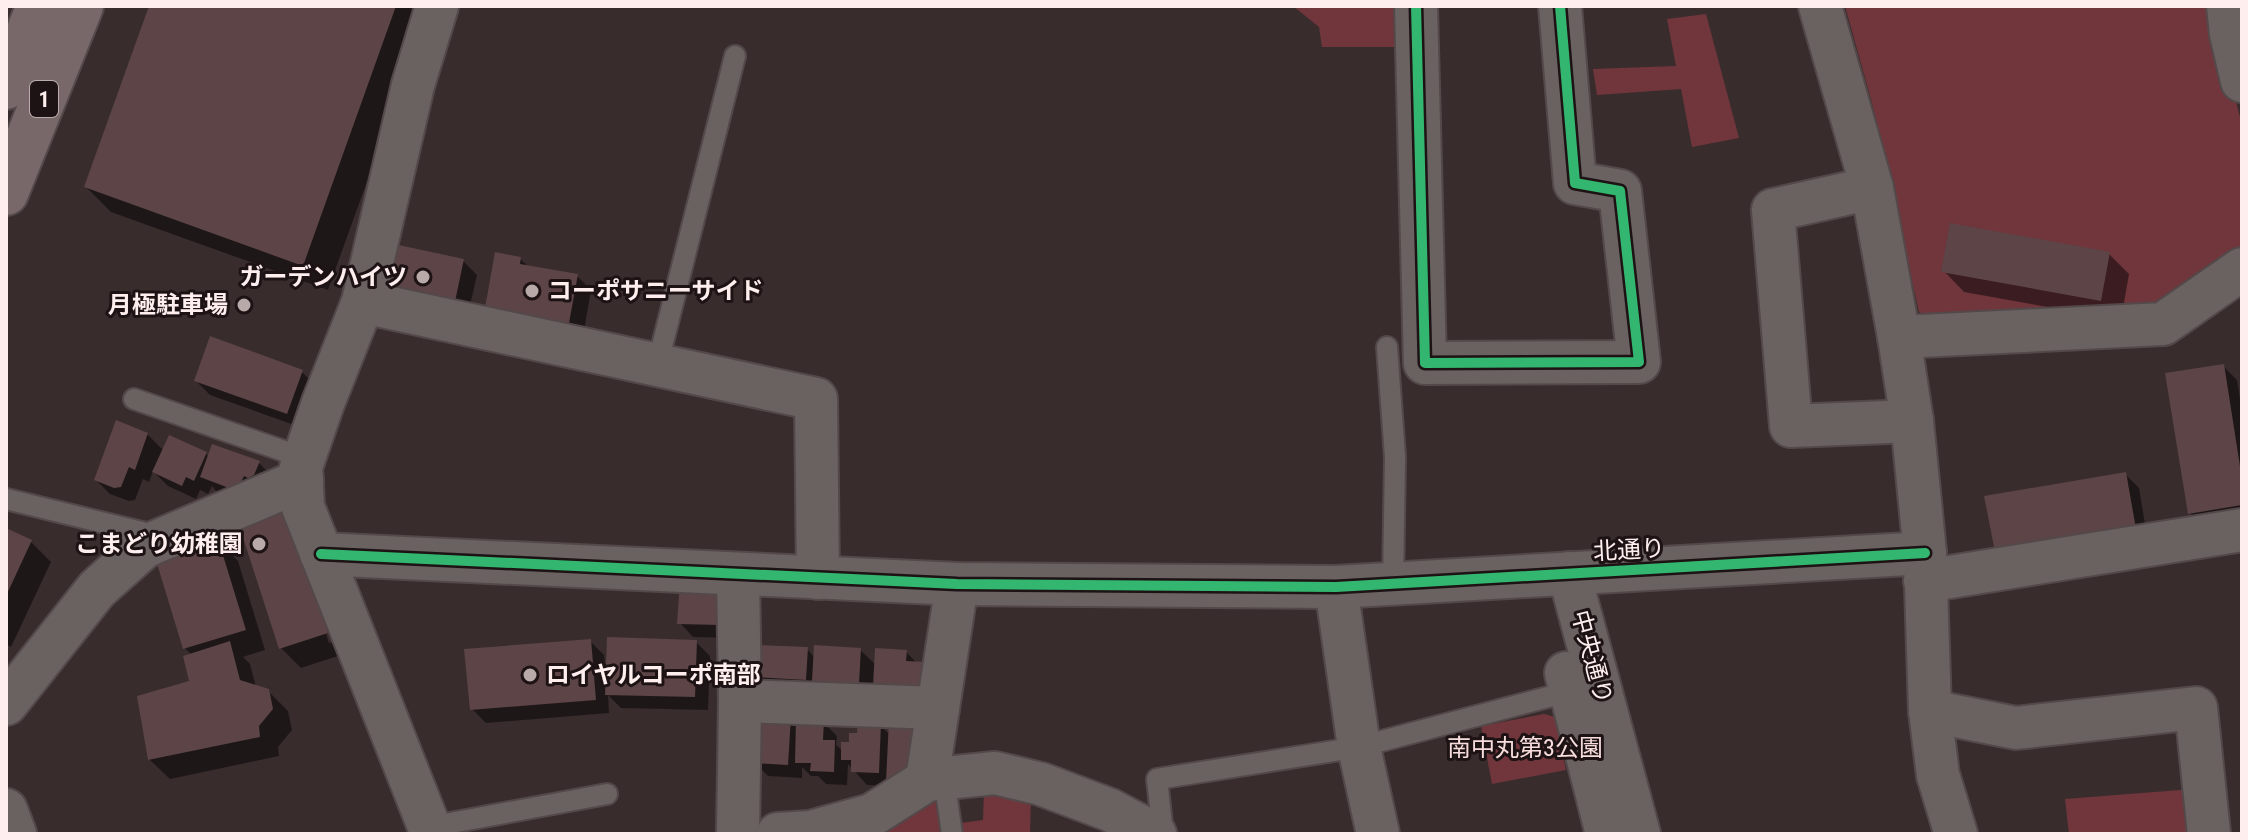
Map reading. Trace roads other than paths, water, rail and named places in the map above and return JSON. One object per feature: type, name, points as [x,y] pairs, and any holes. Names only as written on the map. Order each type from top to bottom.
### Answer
[{"type":"main road","name":"1","points":[[6,87],[39,6]]},
{"type":"main road","name":"1","points":[[6,193],[81,6]]},
{"type":"street","points":[[430,831],[303,507],[303,469],[363,302],[413,85],[437,6]]},
{"type":"street","points":[[1416,6],[1425,363],[1639,362],[1620,191],[1575,183],[1560,6]]},
{"type":"street","points":[[1820,6],[1872,188],[1899,337],[1912,421],[1925,567],[1930,711],[1938,775],[1956,834]]},
{"type":"street","points":[[2228,6],[2242,81]]},
{"type":"street","points":[[1872,188],[1773,210],[1791,426],[1912,421]]},
{"type":"street","points":[[1899,337],[2163,324],[2242,269]]},
{"type":"street","points":[[363,302],[816,399],[818,578]]},
{"type":"street","points":[[6,704],[97,589],[144,547],[303,469]]},
{"type":"street","name":"北通り","points":[[321,554],[957,584],[1336,587],[1556,574],[1925,567],[2242,530]]},
{"type":"street","points":[[738,574],[738,834]]},
{"type":"street","name":"中央通り","points":[[1556,574],[1571,691],[1607,834]]},
{"type":"street","name":"中央通り","points":[[1556,574],[1639,834]]},
{"type":"street","points":[[936,779],[938,708],[957,584]]},
{"type":"street","points":[[1336,587],[1359,747],[1378,834]]},
{"type":"street","points":[[740,701],[938,708]]},
{"type":"street","points":[[1930,711],[2016,728],[2196,708],[2209,834]]},
{"type":"street","points":[[778,834],[811,832],[872,815],[936,779],[995,773],[1041,784],[1110,810],[1155,834]]},
{"type":"street","points":[[6,810],[15,834]]},
{"type":"lane","points":[[657,366],[735,56]]},
{"type":"lane","points":[[1387,347],[1395,457],[1393,584]]},
{"type":"lane","points":[[134,399],[303,469]]},
{"type":"lane","points":[[6,499],[164,537]]},
{"type":"lane","points":[[1163,834],[1157,779],[1359,747],[1571,691]]},
{"type":"lane","points":[[936,779],[952,834]]},
{"type":"lane","points":[[430,831],[607,794]]},
{"type":"place","name":"ガーデンハイツ","points":[[423,277]]},
{"type":"place","name":"コーポサニーサイド","points":[[532,291]]},
{"type":"place","name":"月極駐車場","points":[[244,305]]},
{"type":"place","name":"こまどり幼稚園","points":[[259,544]]},
{"type":"place","name":"ロイヤルコーポ南部","points":[[530,675]]},
{"type":"park label","name":"南中丸第3公園","points":[[1525,748]]}]
